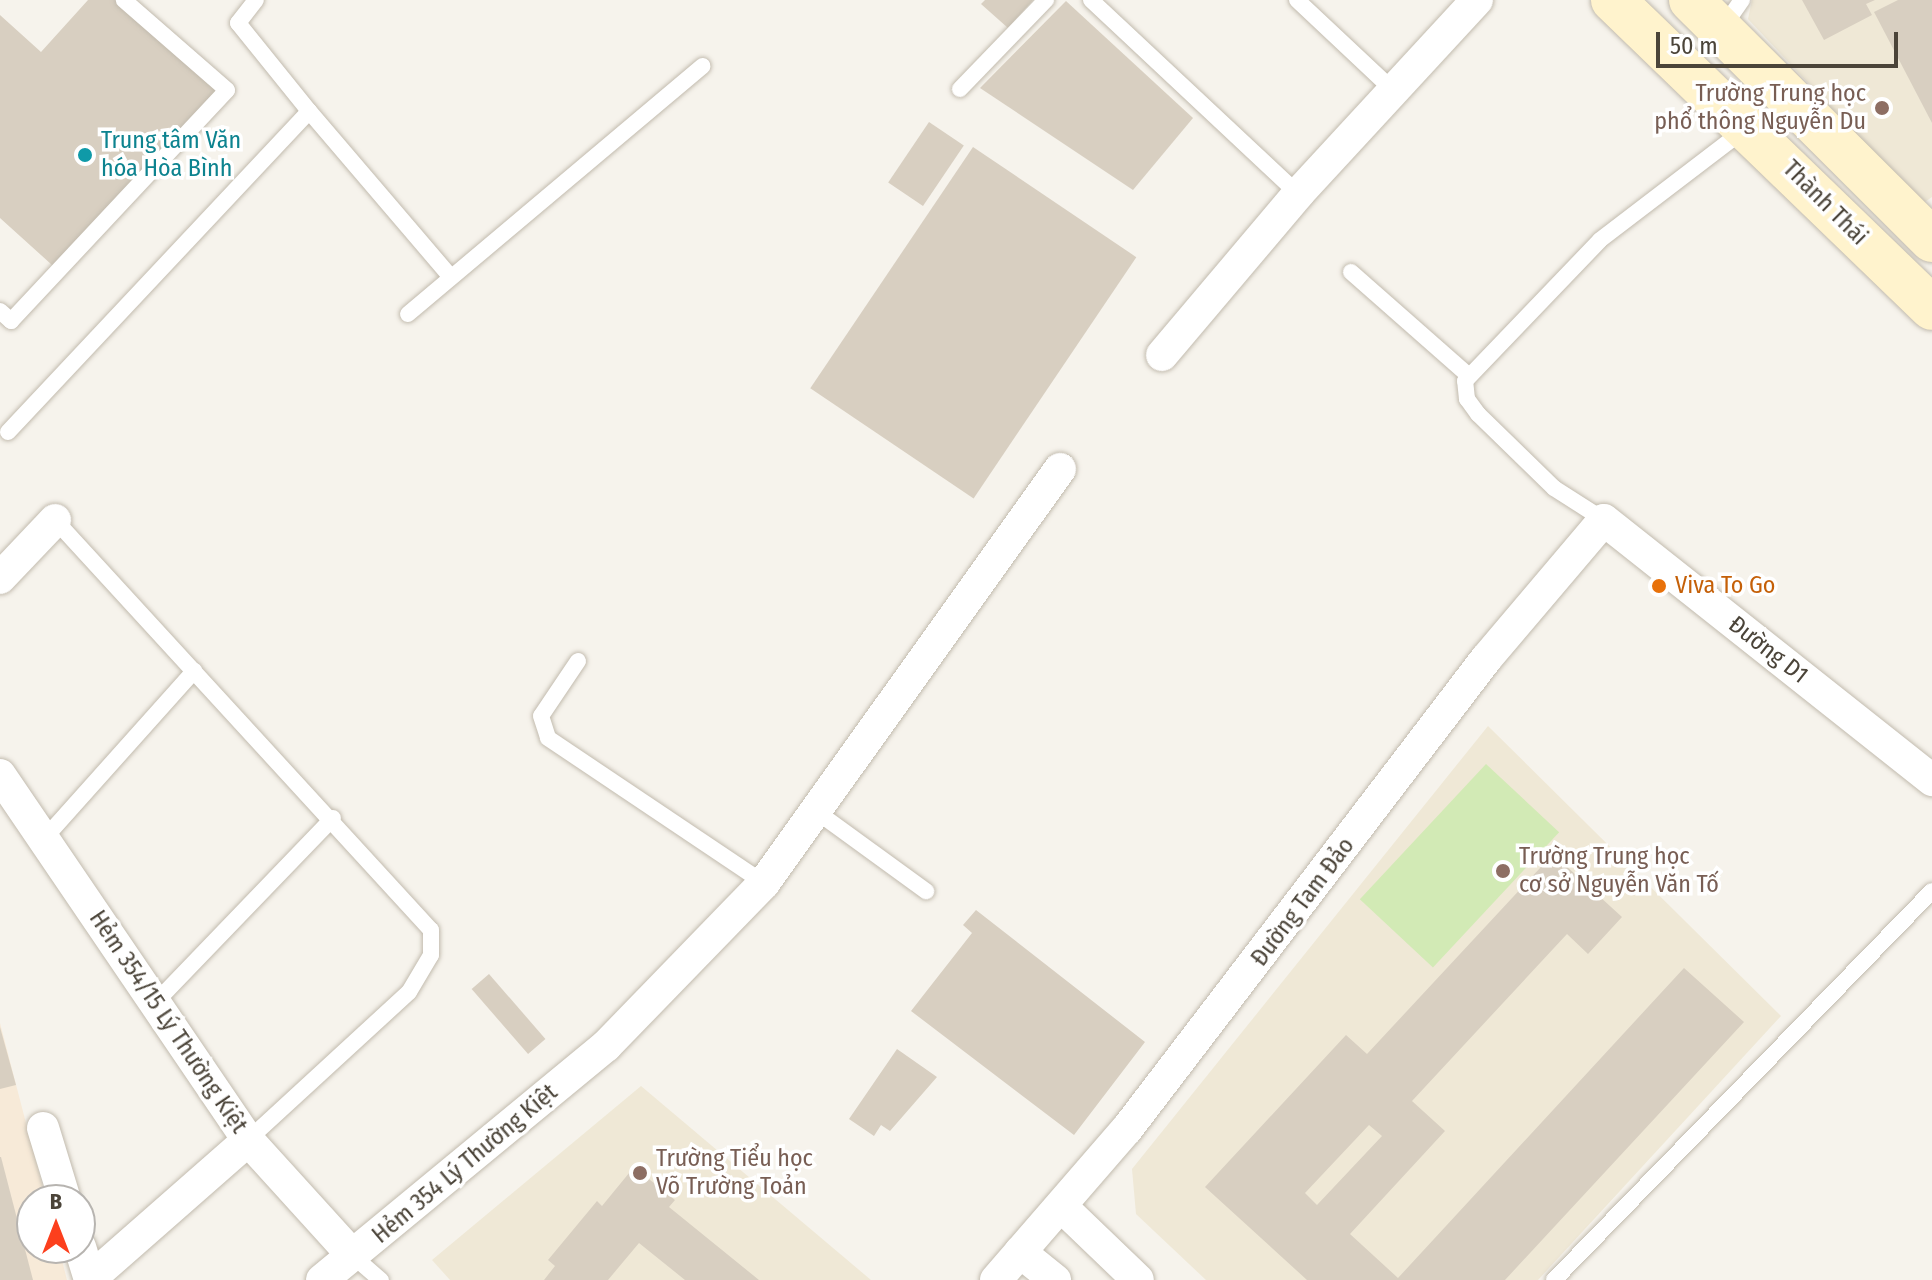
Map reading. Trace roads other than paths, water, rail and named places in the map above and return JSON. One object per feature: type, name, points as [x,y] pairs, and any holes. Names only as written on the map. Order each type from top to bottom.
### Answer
[{"type":"main road","name":"Thành Thái","points":[[1613,0],[1749,127],[1932,308]]},
{"type":"main road","name":"Thành Thái","points":[[1718,10],[1932,243]]},
{"type":"main road","points":[[1898,276],[1932,243]]},
{"type":"street","points":[[1162,355],[1298,194],[1477,0]]},
{"type":"street","name":"Hẻm 354 Lý Thường Kiệt","points":[[322,1280],[606,1046],[764,883],[813,809],[1060,469]]},
{"type":"street","points":[[0,578],[55,520]]},
{"type":"street","name":"Đường D1","points":[[1604,520],[1932,780]]},
{"type":"street","name":"Đường Tam Đảo","points":[[996,1280],[1062,1207],[1201,1037],[1486,659],[1604,520]]},
{"type":"street","name":"Hẻm 354/15 Lý Thường Kiệt","points":[[0,775],[248,1140],[353,1256]]},
{"type":"street","points":[[43,1128],[60,1184]]},
{"type":"street","points":[[85,1264],[90,1279],[248,1140]]},
{"type":"street","points":[[1062,1207],[1138,1280]]},
{"type":"street","points":[[1020,1252],[1055,1280]]},
{"type":"lane","points":[[0,311],[11,321],[227,90],[124,0]]},
{"type":"lane","points":[[256,0],[238,23],[450,276]]},
{"type":"lane","points":[[960,89],[1046,0]]},
{"type":"lane","points":[[1091,0],[1298,194]]},
{"type":"lane","points":[[1297,0],[1393,90]]},
{"type":"lane","points":[[408,314],[703,66]]},
{"type":"lane","points":[[8,432],[309,111]]},
{"type":"lane","points":[[1604,520],[1554,488],[1478,414],[1467,399],[1465,381],[1600,240],[1749,127]]},
{"type":"lane","points":[[1351,272],[1469,376]]},
{"type":"lane","points":[[55,520],[333,818],[431,930],[431,955],[409,992],[248,1140]]},
{"type":"lane","points":[[578,661],[541,716],[548,738],[764,883]]},
{"type":"lane","points":[[43,840],[194,671]]},
{"type":"lane","points":[[813,809],[926,891]]},
{"type":"lane","points":[[154,1004],[333,818]]},
{"type":"lane","points":[[1554,1280],[1932,891]]},
{"type":"lane","points":[[353,1256],[381,1280]]},
{"type":"place","name":"Trường Trung học phổ thông Nguyễn Du","points":[[1882,108]]},
{"type":"place","name":"Trung tâm Văn hóa Hòa Bình","points":[[85,155]]},
{"type":"place","name":"Viva To Go","points":[[1659,586]]},
{"type":"place","name":"Trường Trung học cơ sở Nguyễn Văn Tố","points":[[1503,871]]},
{"type":"place","name":"Trường Tiểu học Võ Trường Toản","points":[[640,1173]]}]
